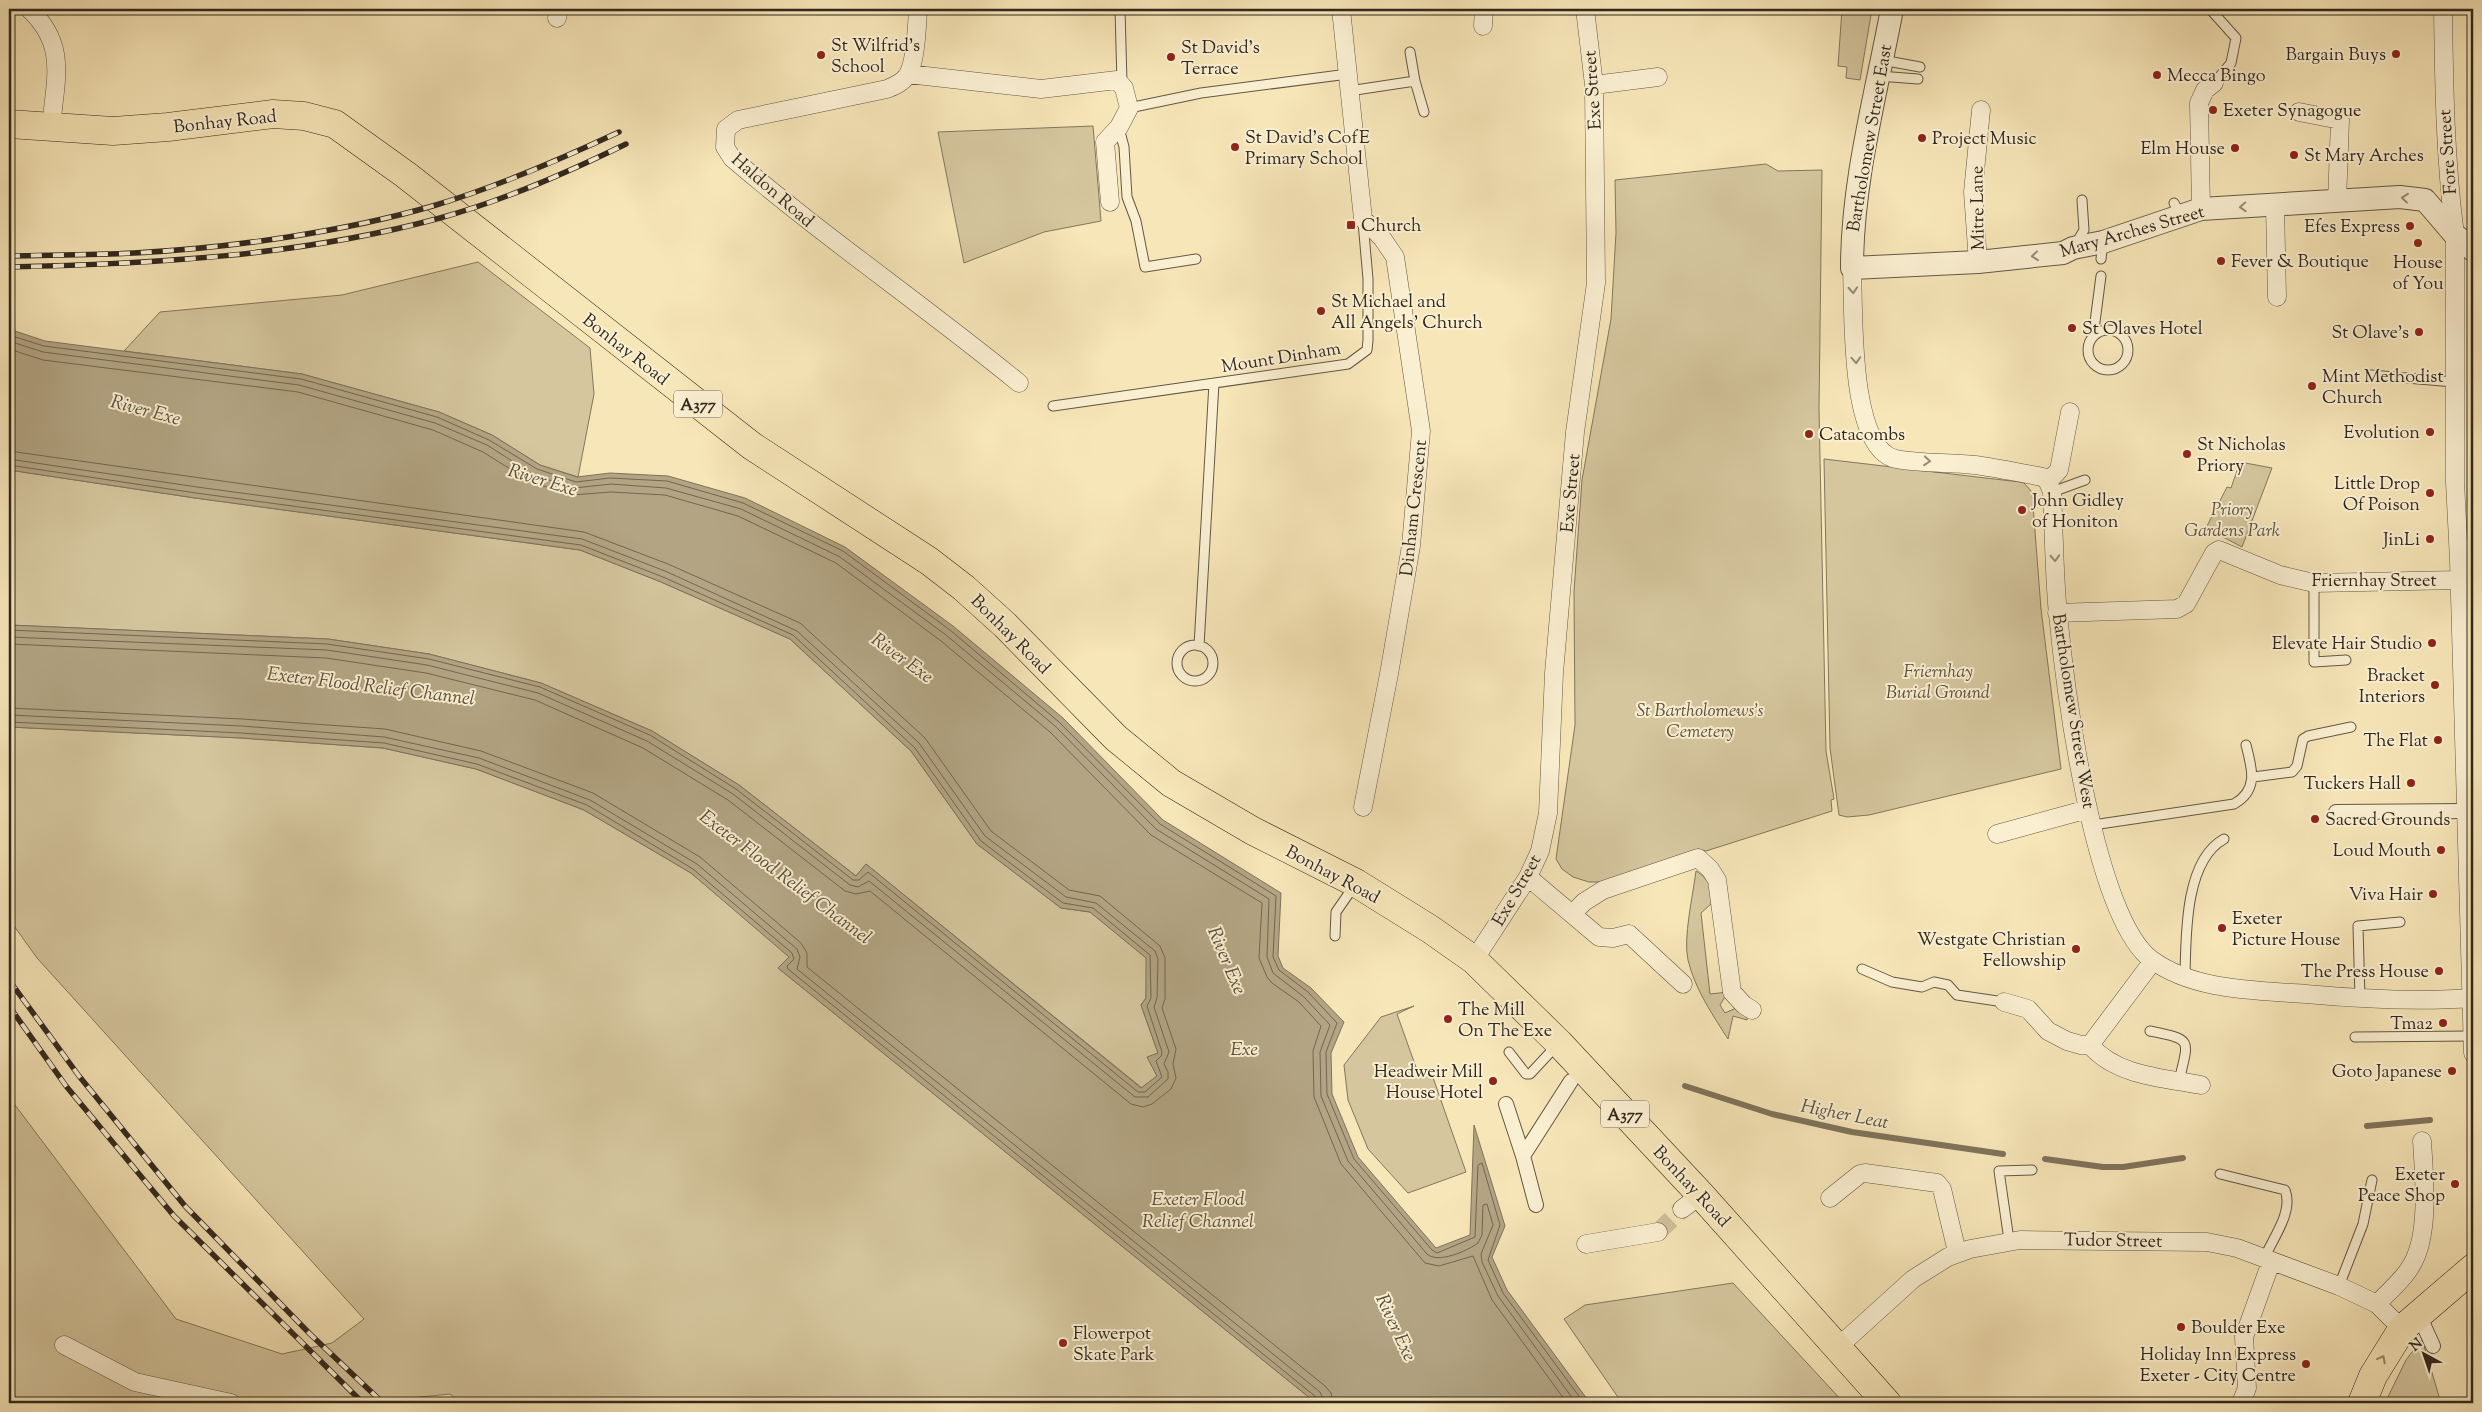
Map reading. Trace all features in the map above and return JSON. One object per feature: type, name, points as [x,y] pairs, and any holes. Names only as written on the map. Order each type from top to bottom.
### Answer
[{"type":"main road","name":"Bonhay Road","points":[[9,124],[113,131],[168,127],[272,114],[304,116],[335,124],[406,175],[752,446],[929,561],[964,588],[1005,625],[1126,747],[1171,783],[1253,831],[1356,883],[1430,929],[1474,960],[1559,1043],[1691,1202],[1838,1347],[1887,1403]]},
{"type":"main road","points":[[2362,1403],[2377,1368],[2411,1322],[2473,1268]]},
{"type":"street","points":[[29,9],[46,27],[56,49],[51,128]]},
{"type":"street","points":[[918,9],[913,58],[908,74],[1041,89],[1117,80],[1122,83],[1129,108],[1119,126],[1105,142],[1110,202]]},
{"type":"street","points":[[1341,9],[1363,219]]},
{"type":"street","name":"Exe Street","points":[[1474,960],[1528,877],[1540,851],[1548,813],[1554,673],[1576,426],[1590,340],[1596,283],[1594,85],[1585,9]]},
{"type":"street","name":"Bartholomew Street East","points":[[1852,268],[1852,240],[1864,149],[1892,9]]},
{"type":"street","name":"Fore Street","points":[[2443,9],[2444,115],[2456,236],[2455,482],[2466,560],[2459,580],[2468,664],[2466,811],[2473,1053]]},
{"type":"street","name":"Haldon Road","points":[[908,74],[902,81],[887,89],[738,120],[726,129],[725,147],[732,158],[793,210],[941,320],[1020,383]]},
{"type":"street","points":[[1594,85],[1658,77]]},
{"type":"street","points":[[2186,210],[2199,103],[2205,90],[2214,83]]},
{"type":"street","points":[[2299,112],[2340,120],[2337,202]]},
{"type":"street","name":"Mitre Lane","points":[[1978,262],[1973,192],[1985,120]]},
{"type":"street","name":"Mary Arches Street","points":[[1852,268],[1978,262],[2063,253],[2073,248],[2102,251],[2186,210],[2400,197],[2425,200],[2456,236]]},
{"type":"street","points":[[2275,206],[2277,297]]},
{"type":"street","name":"Dinham Crescent","points":[[1363,219],[1386,243],[1395,257],[1421,431],[1411,546],[1389,674],[1363,807]]},
{"type":"street","points":[[2456,236],[2473,250]]},
{"type":"street","points":[[1852,268],[1854,330],[1860,399],[1868,427],[1880,452],[1895,459],[1976,465],[2043,477],[2050,487],[2059,470],[2070,412]]},
{"type":"street","name":"Bartholomew Street West","points":[[2050,487],[2057,613],[2068,692],[2090,817],[2120,917],[2137,946],[2153,961],[2185,977],[2249,990],[2360,999],[2473,1003]]},
{"type":"street","name":"Friernhay Street","points":[[2057,613],[2177,609],[2186,604],[2214,553],[2219,550],[2280,576],[2314,583],[2459,580]]},
{"type":"street","points":[[2336,812],[2466,811]]},
{"type":"street","points":[[1997,834],[2090,817]]},
{"type":"street","points":[[1573,913],[1584,902],[1603,890],[1698,858],[1710,869],[1717,880],[1732,992],[1744,1005],[1752,1010]]},
{"type":"street","points":[[1528,877],[1600,937],[1613,938],[1629,934],[1683,984]]},
{"type":"street","points":[[2090,1045],[2153,961]]},
{"type":"street","points":[[2004,1002],[2028,1009],[2048,1031],[2067,1041],[2080,1045],[2090,1045],[2104,1058],[2116,1065],[2134,1072],[2202,1085]]},
{"type":"street","points":[[1523,1156],[1571,1081]]},
{"type":"street","points":[[1506,1104],[1536,1205]]},
{"type":"street","points":[[2377,1304],[2408,1270],[2416,1258],[2420,1245],[2424,1178],[2422,1141]]},
{"type":"street","points":[[1830,1198],[1860,1174],[1865,1173],[1937,1183],[1942,1189],[1957,1252]]},
{"type":"street","points":[[1586,1244],[1658,1232]]},
{"type":"street","name":"Tudor Street","points":[[1838,1347],[1913,1279],[1957,1252],[2009,1240],[2207,1242],[2238,1248],[2339,1286],[2411,1322]]},
{"type":"street","points":[[2242,1403],[2247,1388],[2244,1337],[2268,1260]]},
{"type":"street","points":[[2411,1322],[2433,1346]]},
{"type":"street","points":[[64,1345],[134,1382],[231,1403]]},
{"type":"lane","points":[[1120,9],[1122,83]]},
{"type":"lane","points":[[2210,9],[2236,38],[2231,63],[2214,83]]},
{"type":"lane","points":[[1410,52],[1415,81],[1424,112]]},
{"type":"lane","points":[[1881,68],[1920,67]]},
{"type":"lane","points":[[1881,68],[1918,79]]},
{"type":"lane","points":[[1129,108],[1201,93],[1349,82],[1415,81]]},
{"type":"lane","points":[[1119,126],[1124,147],[1127,197],[1136,220],[1145,267],[1196,259]]},
{"type":"lane","points":[[2073,248],[2084,230],[2082,200]]},
{"type":"lane","name":"Mount Dinham","points":[[1053,406],[1336,367],[1348,364],[1362,356],[1366,350],[1368,340],[1368,279],[1363,219]]},
{"type":"lane","points":[[2093,336],[2105,330],[2118,333],[2127,343],[2127,357],[2124,363],[2113,370],[2107,371],[2095,366],[2088,355],[2088,348],[2093,336],[2101,276]]},
{"type":"lane","points":[[2371,375],[2454,382]]},
{"type":"lane","name":"Mount Dinham","points":[[1200,646],[1214,383]]},
{"type":"lane","points":[[2050,487],[2085,480]]},
{"type":"lane","points":[[2314,583],[2314,662],[2346,660]]},
{"type":"lane","points":[[1193,645],[1200,646],[1205,648],[1212,657],[1213,669],[1210,674],[1200,681],[1189,680],[1180,672],[1177,661],[1182,650],[1193,645]]},
{"type":"lane","points":[[2253,777],[2292,772],[2297,766],[2303,739],[2308,736],[2351,727]]},
{"type":"lane","points":[[2090,817],[2234,804],[2247,795],[2253,777],[2246,744]]},
{"type":"lane","points":[[2185,977],[2187,914],[2193,888],[2212,845],[2224,839]]},
{"type":"lane","points":[[1335,936],[1336,912],[1356,883]]},
{"type":"lane","points":[[2360,999],[2358,926],[2400,922]]},
{"type":"lane","points":[[1862,969],[1892,982],[1922,987],[1934,982],[1948,985],[1957,995],[2004,1002]]},
{"type":"lane","points":[[2150,1031],[2180,1038],[2185,1042],[2186,1051],[2180,1081]]},
{"type":"lane","points":[[2355,1037],[2473,1036]]},
{"type":"lane","points":[[1509,1052],[1526,1074],[1530,1074],[1559,1043]]},
{"type":"lane","points":[[2009,1240],[1999,1171],[2032,1170]]},
{"type":"lane","points":[[2220,1174],[2285,1190],[2287,1199],[2282,1222],[2271,1242],[2268,1260]]},
{"type":"lane","points":[[2339,1286],[2363,1224],[2372,1180]]},
{"type":"green space","points":[[1842,9],[1872,9],[1860,80],[1846,78],[1847,67],[1838,66]]},
{"type":"green space","points":[[1093,126],[1101,221],[1044,232],[964,263],[938,132]]},
{"type":"green space","name":"St Bartholomews's Cemetery","points":[[1766,164],[1778,171],[1822,170],[1819,408],[1826,751],[1834,799],[1831,800],[1832,811],[1706,851],[1699,849],[1606,882],[1589,882],[1573,877],[1562,869],[1556,859],[1575,725],[1574,591],[1582,480],[1611,319],[1616,233],[1615,180]]},
{"type":"green space","points":[[478,262],[590,348],[594,394],[578,477],[540,465],[492,435],[439,412],[302,374],[124,351],[160,312],[342,295]]},
{"type":"green space","name":"Friernhay Burial Ground","points":[[1824,459],[2020,482],[2024,483],[2032,492],[2041,609],[2061,769],[1869,815],[1847,817],[1839,815],[1830,748]]},
{"type":"green space","name":"Priory Gardens Park","points":[[2240,462],[2272,468],[2242,547],[2206,528],[2227,487],[2231,488]]},
{"type":"green space","points":[[9,470],[195,498],[580,550],[661,582],[790,639],[911,751],[977,844],[1061,908],[1090,912],[1147,958],[1146,998],[1141,1005],[1158,1053],[1148,1058],[1157,1076],[1142,1088],[866,864],[856,876],[739,785],[652,731],[541,683],[429,654],[328,639],[9,625]]},
{"type":"green space","points":[[9,727],[241,738],[383,748],[476,769],[584,810],[691,873],[790,957],[778,968],[1316,1403],[461,1403],[450,1394],[391,1400],[382,1403],[9,1403],[9,1097],[176,1319],[282,1354],[332,1343],[364,1319],[37,958],[9,919]]},
{"type":"green space","points":[[1696,871],[1710,885],[1712,894],[1711,904],[1701,913],[1710,994],[1728,992],[1720,1005],[1725,1013],[1736,1008],[1748,1011],[1747,1020],[1733,1016],[1728,1039],[1710,1011],[1691,971],[1688,960],[1688,928]]},
{"type":"green space","points":[[1414,1006],[1397,1014],[1418,1073],[1430,1069],[1466,1172],[1408,1193],[1368,1149],[1348,1100],[1344,1065],[1381,1017]]},
{"type":"green space","points":[[1733,1283],[1844,1403],[1622,1403],[1564,1319],[1585,1305]]},
{"type":"green space","points":[[2422,1339],[2441,1403],[2385,1403],[2406,1360]]},
{"type":"water","points":[[9,329],[45,341],[302,374],[439,412],[492,435],[540,465],[577,477],[610,473],[668,476],[745,498],[845,547],[953,626],[1063,718],[1163,820],[1281,893],[1278,956],[1283,968],[1311,988],[1344,1022],[1331,1053],[1332,1094],[1358,1157],[1436,1248],[1470,1235],[1474,1125],[1505,1226],[1492,1257],[1507,1290],[1590,1403],[1316,1403],[778,968],[789,957],[691,873],[584,810],[476,769],[383,748],[241,738],[9,727],[9,625],[328,639],[429,654],[541,683],[652,731],[739,785],[856,876],[866,864],[1141,1088],[1157,1076],[1147,1057],[1158,1053],[1141,1005],[1146,998],[1146,958],[1090,912],[1061,908],[977,844],[911,751],[790,639],[661,582],[580,550],[195,498],[9,470]]},
{"type":"waterway","name":"Higher Leat","points":[[1685,1086],[1772,1114],[1852,1132],[2003,1154]]},
{"type":"waterway","name":"Higher Leat","points":[[2367,1126],[2430,1120]]},
{"type":"waterway","name":"Higher Leat","points":[[2045,1159],[2103,1167],[2123,1167],[2183,1158]]},
{"type":"tunnel","points":[[1658,1232],[1682,1209]]},
{"type":"railway","points":[[9,256],[171,251],[247,243],[325,231],[401,215],[483,190],[619,132]]},
{"type":"railway","points":[[9,267],[63,266],[226,256],[334,241],[387,231],[440,218],[488,203],[558,175],[626,144]]},
{"type":"railway","points":[[9,980],[79,1076],[185,1206],[310,1334],[383,1403]]},
{"type":"railway","points":[[9,1006],[66,1086],[174,1216],[363,1403]]},
{"type":"place","name":"Bargain Buys","points":[[2396,54]]},
{"type":"place","name":"St Wilfrid's School","points":[[821,55]]},
{"type":"place","name":"St David's Terrace","points":[[1171,57]]},
{"type":"place","name":"Mecca Bingo","points":[[2157,75]]},
{"type":"place","name":"Exeter Synagogue","points":[[2213,110]]},
{"type":"place","name":"Project Music","points":[[1922,138]]},
{"type":"place","name":"St David's CofE Primary School","points":[[1235,147]]},
{"type":"place","name":"Elm House","points":[[2235,148]]},
{"type":"place","name":"St Mary Arches","points":[[2294,155]]},
{"type":"place","name":"Church","points":[[1351,225]]},
{"type":"place","name":"Efes Express","points":[[2410,226]]},
{"type":"place","name":"House of You","points":[[2418,243]]},
{"type":"place","name":"Fever & Boutique","points":[[2221,261]]},
{"type":"place","name":"St Michael and All Angels' Church","points":[[1321,311]]},
{"type":"place","name":"St Olaves Hotel","points":[[2072,328]]},
{"type":"place","name":"St Olave's","points":[[2419,332]]},
{"type":"place","name":"Mint Methodist Church","points":[[2312,386]]},
{"type":"place","name":"Evolution","points":[[2430,432]]},
{"type":"place","name":"Catacombs","points":[[1809,434]]},
{"type":"place","name":"St Nicholas Priory","points":[[2187,454]]},
{"type":"place","name":"Little Drop Of Poison","points":[[2430,493]]},
{"type":"place","name":"John Gidley of Honiton","points":[[2022,510]]},
{"type":"place","name":"JinLi","points":[[2430,539]]},
{"type":"place","name":"Elevate Hair Studio","points":[[2432,643]]},
{"type":"place","name":"Bracket Interiors","points":[[2435,685]]},
{"type":"place","name":"The Flat","points":[[2438,740]]},
{"type":"place","name":"Tuckers Hall","points":[[2411,783]]},
{"type":"place","name":"Sacred Grounds","points":[[2315,819]]},
{"type":"place","name":"Loud Mouth","points":[[2441,850]]},
{"type":"place","name":"Viva Hair","points":[[2433,894]]},
{"type":"place","name":"Exeter Picture House","points":[[2222,928]]},
{"type":"place","name":"Westgate Christian Fellowship","points":[[2076,949]]},
{"type":"place","name":"The Press House","points":[[2439,971]]},
{"type":"place","name":"The Mill On The Exe","points":[[1448,1019]]},
{"type":"place","name":"Tma2","points":[[2443,1023]]},
{"type":"place","name":"Goto Japanese","points":[[2452,1071]]},
{"type":"place","name":"Headweir Mill House Hotel","points":[[1493,1081]]},
{"type":"place","name":"Exeter Peace Shop","points":[[2455,1184]]},
{"type":"place","name":"Boulder Exe","points":[[2181,1327]]},
{"type":"place","name":"Flowerpot Skate Park","points":[[1063,1343]]},
{"type":"place","name":"Holiday Inn Express Exeter - City Centre","points":[[2306,1364]]},
{"type":"water label","name":"River Exe","points":[[146,409]]},
{"type":"water label","name":"River Exe","points":[[543,479]]},
{"type":"water label","name":"River Exe","points":[[903,657]]},
{"type":"water label","name":"Exeter Flood Relief Channel","points":[[371,685]]},
{"type":"water label","name":"Exeter Flood Relief Channel","points":[[786,876]]},
{"type":"water label","name":"River Exe","points":[[1228,960]]},
{"type":"water label","name":"Exe","points":[[1244,1048]]},
{"type":"water label","name":"Exeter Flood Relief Channel","points":[[1198,1209]]},
{"type":"water label","name":"River Exe","points":[[1397,1327]]}]
